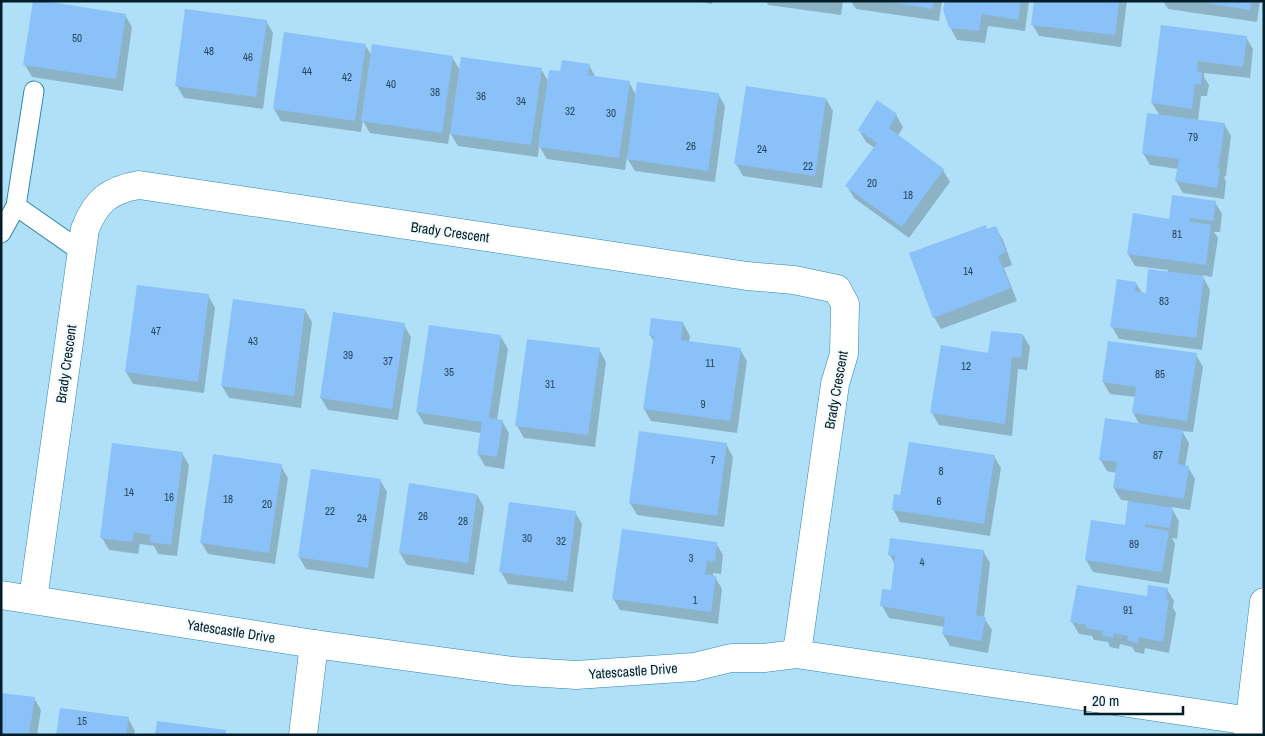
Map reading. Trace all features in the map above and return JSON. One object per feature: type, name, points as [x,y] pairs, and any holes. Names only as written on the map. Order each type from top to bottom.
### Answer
[{"type":"street","name":"Brady Crescent","points":[[33,599],[85,229],[92,211],[102,200],[124,188],[139,185],[747,276],[794,280],[837,289],[845,304],[844,354],[835,384],[796,654]]},
{"type":"street","name":"Yatescastle Drive","points":[[1,595],[314,644],[513,671],[576,674],[694,667],[731,658],[764,658],[796,654],[1254,726]]},
{"type":"street","points":[[1254,726],[1264,602]]},
{"type":"street","points":[[303,735],[314,644]]},
{"type":"lane","points":[[1,233],[16,206],[34,90]]},
{"type":"lane","points":[[16,206],[82,252]]},
{"type":"building","points":[[33,1],[44,1],[126,14],[116,79],[23,65]]},
{"type":"building","points":[[884,1],[934,1],[932,9]]},
{"type":"building","points":[[945,1],[1021,1],[1018,20],[982,14],[979,31],[949,28],[943,9]]},
{"type":"building","points":[[1034,1],[1119,1],[1115,35],[1031,25]]},
{"type":"building","points":[[1194,1],[1252,1],[1250,10]]},
{"type":"building","points":[[185,9],[267,20],[256,97],[175,86]]},
{"type":"building","points":[[1161,25],[1247,36],[1243,67],[1198,61],[1197,71],[1202,72],[1201,85],[1195,84],[1192,109],[1151,103]]},
{"type":"building","points":[[284,32],[366,44],[355,121],[273,109]]},
{"type":"building","points":[[372,44],[453,56],[442,133],[361,121]]},
{"type":"building","points":[[461,57],[542,68],[531,145],[450,134]]},
{"type":"building","points":[[562,60],[590,64],[588,75],[630,81],[619,158],[538,147],[549,70],[560,71]]},
{"type":"building","points":[[637,82],[719,93],[708,171],[627,159]]},
{"type":"building","points":[[746,86],[826,98],[815,176],[734,164]]},
{"type":"building","points":[[877,100],[897,114],[889,128],[944,169],[902,227],[845,186],[877,143],[858,130]]},
{"type":"building","points":[[1147,113],[1225,123],[1217,168],[1220,169],[1217,188],[1175,181],[1179,159],[1142,154]]},
{"type":"building","points":[[1172,195],[1216,201],[1213,221],[1190,218],[1189,221],[1211,225],[1206,265],[1127,254],[1133,213],[1169,219]]},
{"type":"building","points":[[986,225],[987,229],[996,226],[1006,252],[998,256],[1011,288],[933,318],[909,253]]},
{"type":"building","points":[[1148,269],[1204,276],[1196,338],[1110,327],[1117,279],[1136,282],[1135,291],[1146,293]]},
{"type":"building","points":[[137,285],[209,294],[198,382],[125,372]]},
{"type":"building","points":[[233,299],[305,309],[294,396],[221,386]]},
{"type":"building","points":[[333,312],[405,323],[392,409],[320,398]]},
{"type":"building","points":[[651,318],[683,322],[681,340],[741,348],[730,421],[643,409],[654,336],[649,336]]},
{"type":"building","points":[[429,325],[501,335],[489,418],[503,420],[497,457],[477,454],[482,422],[416,412]]},
{"type":"building","points":[[991,331],[1023,334],[1021,358],[1012,357],[1005,424],[930,413],[941,345],[988,353]]},
{"type":"building","points":[[527,339],[600,348],[588,435],[515,426]]},
{"type":"building","points":[[1108,341],[1197,353],[1187,421],[1132,413],[1136,387],[1102,382]]},
{"type":"building","points":[[1105,418],[1183,430],[1178,464],[1189,466],[1184,499],[1113,488],[1117,462],[1099,460]]},
{"type":"building","points":[[639,431],[727,443],[717,516],[629,503]]},
{"type":"building","points":[[909,442],[995,455],[984,524],[892,510],[894,494],[900,495]]},
{"type":"building","points":[[112,443],[183,452],[171,545],[150,542],[151,535],[134,532],[132,542],[100,538]]},
{"type":"building","points":[[213,454],[282,464],[269,553],[200,543]]},
{"type":"building","points":[[311,469],[381,479],[368,568],[298,557]]},
{"type":"building","points":[[409,483],[477,494],[468,563],[399,553]]},
{"type":"building","points":[[1128,501],[1173,508],[1170,528],[1145,524],[1145,527],[1169,531],[1162,572],[1085,560],[1091,520],[1125,525]]},
{"type":"building","points":[[509,502],[576,511],[567,581],[499,572]]},
{"type":"building","points":[[622,529],[717,542],[715,562],[707,561],[705,574],[716,576],[711,612],[612,599]]},
{"type":"building","points":[[890,538],[984,550],[976,615],[986,617],[981,641],[942,634],[945,617],[880,606],[882,589],[891,590],[895,556],[888,555]]},
{"type":"building","points":[[1077,585],[1147,596],[1148,585],[1168,588],[1166,599],[1169,600],[1163,642],[1138,637],[1138,643],[1127,640],[1128,636],[1114,633],[1113,638],[1102,635],[1103,631],[1086,628],[1087,625],[1070,622]]},
{"type":"building","points":[[1,693],[35,697],[29,735],[1,735]]},
{"type":"building","points":[[60,708],[129,717],[126,735],[56,735]]},
{"type":"building","points":[[157,721],[226,730],[226,735],[155,735]]}]
